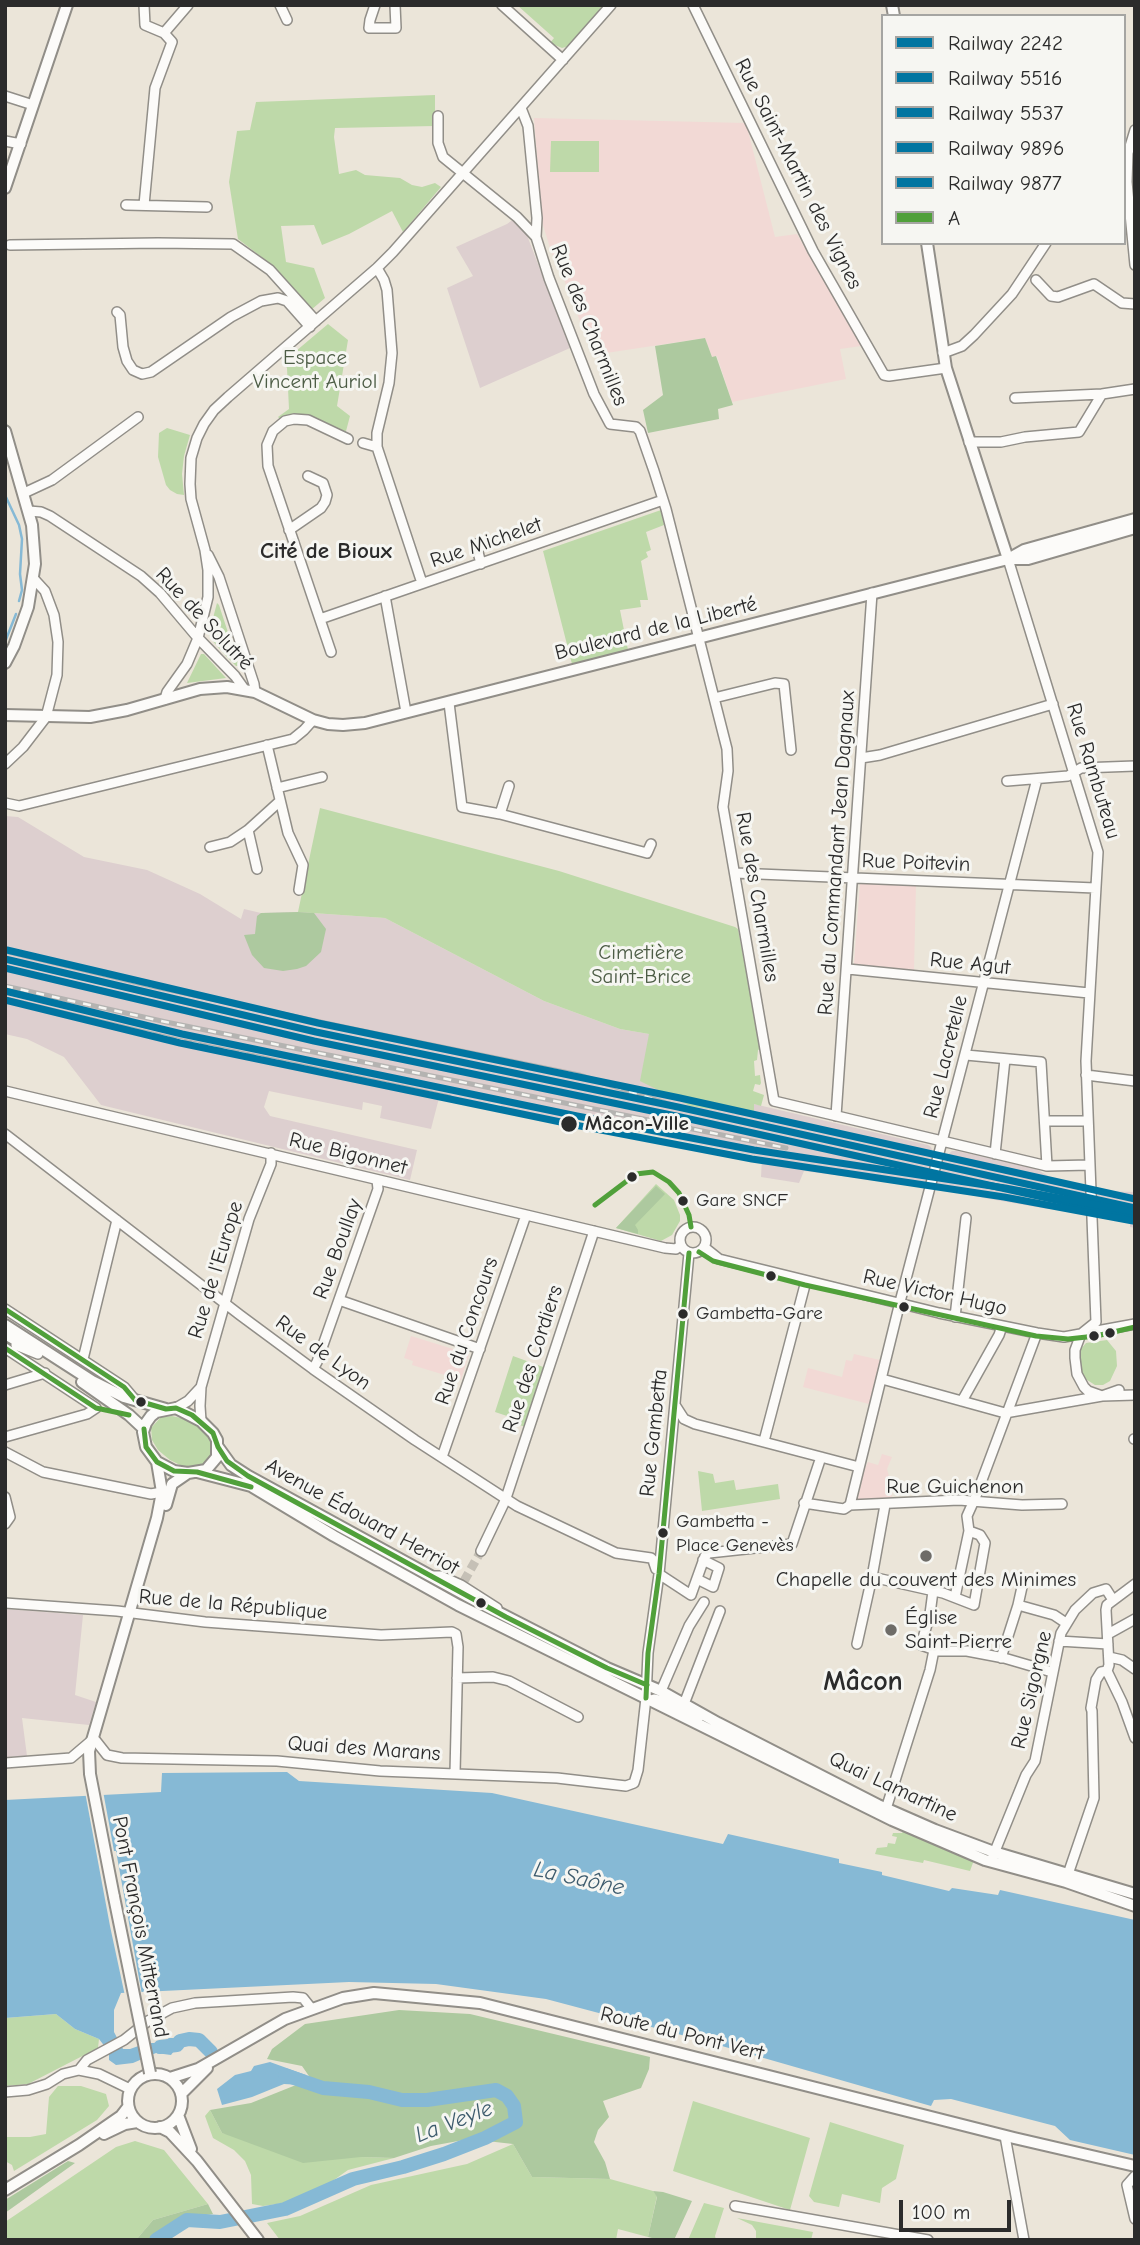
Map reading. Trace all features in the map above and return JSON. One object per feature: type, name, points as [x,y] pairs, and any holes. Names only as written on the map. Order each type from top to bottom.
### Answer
[{"type":"main road","points":[[5,188],[8,169],[20,144],[66,5]]},
{"type":"main road","name":"Rue Rambuteau","points":[[927,245],[946,368],[1008,559]]},
{"type":"main road","points":[[5,431],[29,512],[34,550],[34,579],[22,629],[6,658]]},
{"type":"main road","points":[[1026,554],[1135,519]]},
{"type":"main road","points":[[1001,538],[1026,554],[1135,528]]},
{"type":"main road","name":"Boulevard de la Liberté","points":[[250,691],[313,720],[333,725],[354,724],[449,703],[1026,554]]},
{"type":"main road","points":[[5,706],[10,715],[90,718],[200,689],[227,687],[250,691]]},
{"type":"main road","points":[[5,1325],[92,1381],[124,1397],[171,1408],[201,1421],[214,1433],[218,1447],[217,1457],[212,1465],[172,1484],[133,1614]]},
{"type":"main road","points":[[5,1336],[89,1386],[144,1429]]},
{"type":"main road","points":[[171,1408],[151,1416],[144,1429],[146,1447],[157,1462],[174,1471],[193,1473]]},
{"type":"main road","name":"Avenue Édouard Herriot","points":[[218,1447],[231,1465],[248,1476],[506,1617],[647,1685]]},
{"type":"main road","points":[[133,1614],[162,1492],[157,1462]]},
{"type":"main road","name":"Avenue Édouard Herriot","points":[[193,1473],[251,1486],[458,1605],[648,1700]]},
{"type":"main road","name":"Pont François Mitterrand","points":[[133,1614],[89,1764],[150,2073]]},
{"type":"main road","name":"Quai Lamartine","points":[[647,1685],[886,1809],[993,1857],[1009,1868],[1067,1878],[1135,1906]]},
{"type":"main road","name":"Quai Lamartine","points":[[648,1700],[924,1835],[1067,1878],[1135,1894]]},
{"type":"main road","points":[[1009,1868],[1135,1912]]},
{"type":"main road","name":"Route du Pont Vert","points":[[177,2086],[198,2069],[285,2019],[342,1998],[374,1993],[480,2003],[1005,2136],[1135,2166]]},
{"type":"main road","name":"Route du Pont Vert","points":[[177,2086],[226,2053]]},
{"type":"main road","points":[[5,2190],[121,2116],[128,2107],[130,2089],[141,2077],[158,2073],[177,2086],[182,2102],[178,2115],[171,2123],[150,2128],[137,2122],[125,2124],[79,2145]]},
{"type":"main road","points":[[128,2107],[137,2122]]},
{"type":"main road","points":[[178,2115],[197,2161]]},
{"type":"main road","points":[[160,2127],[170,2132],[197,2161],[258,2240]]},
{"type":"street","points":[[144,5],[145,25],[163,33],[172,42],[155,88],[144,205]]},
{"type":"street","points":[[163,33],[188,5]]},
{"type":"street","points":[[280,5],[287,20]]},
{"type":"street","points":[[375,5],[369,28],[396,28],[395,5]]},
{"type":"street","points":[[502,5],[563,60]]},
{"type":"street","points":[[165,699],[187,664],[206,613],[208,587],[205,550],[191,499],[191,458],[197,438],[214,410],[377,268],[412,232],[611,5]]},
{"type":"street","name":"Rue Saint-Martin des Vignes","points":[[693,5],[813,251],[884,375],[946,368]]},
{"type":"street","points":[[5,96],[33,105]]},
{"type":"street","points":[[521,108],[528,126],[537,218],[536,237]]},
{"type":"street","name":"Rue des Charmilles","points":[[438,116],[438,143],[443,157],[517,217],[536,237],[594,394],[610,424],[636,427],[640,431],[663,500],[727,749],[723,807],[774,1101],[836,1116]]},
{"type":"street","points":[[1135,130],[1126,155],[1135,265]]},
{"type":"street","points":[[5,141],[20,144]]},
{"type":"street","points":[[126,205],[207,207]]},
{"type":"street","points":[[10,245],[233,244],[270,270],[313,324]]},
{"type":"street","points":[[943,353],[962,346],[974,335],[1012,294],[1045,245]]},
{"type":"street","points":[[377,268],[387,290],[392,353],[389,383],[377,433],[377,447],[422,583]]},
{"type":"street","points":[[1036,280],[1051,296],[1058,297],[1094,284],[1122,303],[1135,304]]},
{"type":"street","points":[[117,312],[120,315],[127,361],[133,370],[142,374],[151,372],[231,317],[261,301],[278,298],[287,301],[313,324]]},
{"type":"street","points":[[1015,398],[1102,394],[1135,389]]},
{"type":"street","points":[[969,442],[1000,442],[1079,432],[1102,394]]},
{"type":"street","points":[[24,492],[52,480],[138,417]]},
{"type":"street","points":[[331,652],[266,455],[269,438],[285,421],[301,418],[348,439]]},
{"type":"street","points":[[363,443],[377,447]]},
{"type":"street","points":[[289,530],[326,502],[323,483],[308,475]]},
{"type":"street","name":"Rue Michelet","points":[[320,619],[663,500]]},
{"type":"street","name":"Rue de Solutré","points":[[29,512],[41,512],[50,516],[141,576],[250,691]]},
{"type":"street","points":[[476,544],[481,564]]},
{"type":"street","points":[[205,550],[217,571],[254,684],[250,691]]},
{"type":"street","points":[[1014,582],[1026,554]]},
{"type":"street","name":"Rue Rambuteau","points":[[1008,559],[1098,852],[1086,1075],[1096,1322],[1081,1335]]},
{"type":"street","points":[[5,764],[23,747],[46,717],[59,660],[56,625],[50,602],[45,591],[34,579]]},
{"type":"street","points":[[208,587],[223,588]]},
{"type":"street","name":"Rue du Commandant Jean Dagnaux","points":[[836,1116],[872,593]]},
{"type":"street","points":[[385,596],[406,712]]},
{"type":"street","points":[[714,698],[785,684],[791,750]]},
{"type":"street","points":[[449,703],[462,807],[500,814],[647,853],[651,844]]},
{"type":"street","points":[[861,758],[880,755],[1053,704]]},
{"type":"street","points":[[5,803],[19,806],[267,746],[296,737],[313,720]]},
{"type":"street","points":[[267,746],[288,833],[303,865],[299,890]]},
{"type":"street","points":[[1007,781],[1068,776],[1081,768],[1135,766]]},
{"type":"street","points":[[277,788],[322,777]]},
{"type":"street","name":"Rue Lacretelle","points":[[850,1505],[1037,779]]},
{"type":"street","points":[[500,814],[509,786]]},
{"type":"street","points":[[211,848],[230,842],[248,830],[279,801]]},
{"type":"street","points":[[248,830],[257,869]]},
{"type":"street","name":"Rue Poitevin","points":[[735,873],[1095,888]]},
{"type":"street","name":"Rue Agut","points":[[848,969],[1089,993]]},
{"type":"street","points":[[966,1055],[1041,1062],[1047,1166]]},
{"type":"street","points":[[995,1154],[1005,1059]]},
{"type":"street","points":[[1086,1075],[1135,1081]]},
{"type":"street","name":"Rue Bigonnet","points":[[5,1091],[271,1158],[307,1161],[666,1248],[676,1249],[681,1245]]},
{"type":"street","points":[[836,1116],[1047,1166],[1089,1166]]},
{"type":"street","points":[[1045,1121],[1087,1121]]},
{"type":"street","name":"Rue de Lyon","points":[[5,1134],[313,1369],[442,1457],[550,1523],[616,1553],[645,1557]]},
{"type":"street","name":"Rue de l'Europe","points":[[201,1421],[201,1387],[249,1219],[271,1158]]},
{"type":"street","name":"Rue Boullay","points":[[313,1369],[378,1189],[377,1180]]},
{"type":"street","name":"Rue du Concours","points":[[442,1457],[526,1215]]},
{"type":"street","points":[[955,1317],[966,1218]]},
{"type":"street","points":[[83,1359],[117,1220]]},
{"type":"street","points":[[691,1227],[700,1230],[705,1237],[704,1247],[699,1252],[689,1253],[681,1245],[682,1232],[691,1227]]},
{"type":"street","name":"Rue des Cordiers","points":[[482,1548],[506,1498],[594,1231]]},
{"type":"street","name":"Rue Victor Hugo","points":[[704,1247],[719,1259],[955,1317],[1037,1333],[1064,1337],[1131,1325]]},
{"type":"street","name":"Rue Gambetta","points":[[634,1783],[648,1700],[648,1653],[689,1253]]},
{"type":"street","points":[[764,1441],[806,1281]]},
{"type":"street","points":[[339,1300],[480,1349]]},
{"type":"street","points":[[5,1309],[124,1387],[135,1400]]},
{"type":"street","points":[[962,1401],[1002,1326]]},
{"type":"street","points":[[955,1597],[969,1531],[967,1516],[1037,1333]]},
{"type":"street","points":[[1081,1335],[1075,1350],[1077,1374],[1084,1387],[1102,1396],[1119,1390]]},
{"type":"street","points":[[5,1348],[96,1408],[87,1414],[5,1437]]},
{"type":"street","points":[[5,1385],[45,1373]]},
{"type":"street","points":[[881,1379],[1008,1413],[1102,1396],[1135,1395]]},
{"type":"street","points":[[171,1408],[188,1401],[201,1387]]},
{"type":"street","points":[[674,1404],[684,1419],[695,1424],[859,1466]]},
{"type":"street","points":[[5,1452],[43,1472],[151,1494],[162,1492]]},
{"type":"street","points":[[645,1557],[653,1560],[658,1576],[691,1595],[709,1553],[792,1544],[821,1457]]},
{"type":"street","points":[[5,1497],[10,1517],[5,1524]]},
{"type":"street","name":"Rue Guichenon","points":[[805,1503],[844,1509],[850,1505],[959,1500],[1062,1504]]},
{"type":"street","points":[[857,1644],[885,1505]]},
{"type":"street","points":[[872,1577],[943,1593],[974,1605],[985,1543],[980,1535],[969,1531]]},
{"type":"street","points":[[645,1557],[659,1549]]},
{"type":"street","points":[[697,1579],[713,1587],[719,1568],[704,1560]]},
{"type":"street","points":[[431,1576],[441,1576],[463,1583],[506,1617]]},
{"type":"street","points":[[1135,1584],[1107,1605],[1106,1611],[1109,1657],[1107,1671],[1135,1738]]},
{"type":"street","points":[[1001,1658],[1022,1587]]},
{"type":"street","name":"Rue Sigorgne","points":[[993,1857],[1025,1775],[1035,1761],[1052,1672],[1066,1623],[1080,1604],[1093,1593],[1106,1589],[1113,1600]]},
{"type":"street","points":[[933,1591],[930,1614],[921,1644],[933,1650],[967,1651],[1052,1672]]},
{"type":"street","points":[[661,1692],[690,1626],[704,1602]]},
{"type":"street","name":"Rue de la République","points":[[5,1603],[381,1635],[446,1632],[456,1634],[457,1678]]},
{"type":"street","points":[[1018,1605],[1054,1615],[1066,1623]]},
{"type":"street","points":[[684,1704],[720,1611]]},
{"type":"street","points":[[1059,1641],[1108,1639],[1135,1619]]},
{"type":"street","points":[[886,1809],[930,1670],[933,1650]]},
{"type":"street","points":[[1109,1657],[1122,1660],[1135,1669]]},
{"type":"street","points":[[568,1659],[584,1663],[632,1685],[647,1685]]},
{"type":"street","points":[[1067,1878],[1093,1805],[1091,1708],[1096,1680],[1101,1672],[1107,1671]]},
{"type":"street","points":[[455,1773],[457,1678],[493,1677],[509,1681],[578,1717]]},
{"type":"street","points":[[648,1700],[667,1702],[718,1723]]},
{"type":"street","points":[[5,1763],[71,1758],[94,1741]]},
{"type":"street","name":"Quai des Marans","points":[[94,1741],[107,1755],[122,1758],[277,1760],[380,1772],[556,1778],[626,1786],[634,1783]]},
{"type":"street","points":[[79,2070],[87,2060],[124,2040],[167,2010],[195,2003],[293,1997],[303,1998],[311,2008]]},
{"type":"street","points":[[5,2092],[28,2090],[47,2084],[63,2074],[79,2070],[99,2074],[130,2089]]},
{"type":"street","points":[[1005,2136],[1024,2240]]},
{"type":"street","points":[[1135,2176],[1127,2185],[1135,2219]]},
{"type":"street","points":[[734,2206],[928,2240]]},
{"type":"shaded area","points":[[534,118],[746,123],[775,237],[797,234],[861,346],[840,349],[846,379],[732,402],[717,356],[712,357],[705,338],[593,355],[552,254],[542,222]]},
{"type":"shaded area","points":[[515,218],[525,230],[570,348],[480,388],[447,288],[473,276],[456,247]]},
{"type":"shaded area","points":[[5,816],[18,817],[84,857],[147,870],[200,894],[241,919],[244,909],[261,913],[298,912],[385,918],[544,1001],[620,1029],[649,1034],[734,1114],[754,1114],[754,1104],[928,1145],[934,1154],[946,1156],[957,1151],[1036,1169],[1058,1185],[1084,1186],[1097,1191],[1135,1192],[1135,1228],[1130,1227],[1130,1216],[1112,1212],[1048,1209],[937,1187],[804,1171],[799,1183],[761,1177],[762,1157],[564,1117],[563,1122],[501,1109],[499,1104],[439,1098],[431,1129],[380,1118],[382,1106],[363,1102],[362,1110],[269,1091],[264,1107],[270,1116],[417,1150],[410,1180],[101,1105],[64,1057],[27,1039],[5,1034]]},
{"type":"shaded area","points":[[860,883],[916,885],[914,970],[854,964]]},
{"type":"shaded area","points":[[411,1336],[469,1354],[461,1380],[412,1365],[413,1361],[404,1358]]},
{"type":"shaded area","points":[[854,1354],[880,1360],[869,1404],[803,1387],[808,1368],[842,1377],[846,1360],[852,1361]]},
{"type":"shaded area","points":[[882,1454],[892,1457],[887,1469],[889,1476],[895,1479],[891,1500],[857,1502],[868,1462],[878,1465]]},
{"type":"shaded area","points":[[5,1609],[83,1615],[75,1695],[96,1702],[89,1725],[22,1718],[27,1756],[5,1757]]},
{"type":"green space","points":[[517,5],[605,5],[569,46],[562,48],[550,43],[554,38]]},
{"type":"green space","points":[[435,95],[435,126],[335,128],[339,174],[356,170],[365,175],[400,178],[422,187],[435,183],[441,187],[403,232],[392,211],[322,245],[314,225],[281,226],[286,262],[314,268],[325,298],[311,310],[268,262],[238,239],[229,182],[237,131],[250,130],[256,102]]},
{"type":"green space","points":[[551,141],[599,141],[599,172],[550,172]]},
{"type":"green space","name":"Espace Vincent Auriol","points":[[328,324],[348,340],[337,406],[350,416],[345,435],[310,419],[281,420],[278,417],[289,409],[287,368],[283,362]]},
{"type":"green space","points":[[705,338],[712,357],[716,356],[733,405],[718,409],[719,419],[648,433],[643,410],[663,395],[655,346]]},
{"type":"green space","points":[[167,428],[190,435],[182,474],[184,495],[177,494],[166,485],[158,457],[159,433]]},
{"type":"green space","points":[[661,510],[664,525],[646,532],[651,550],[646,552],[648,557],[641,561],[648,600],[640,600],[641,607],[620,610],[628,650],[572,664],[543,551]]},
{"type":"green space","points":[[217,603],[219,605],[239,666],[210,638]]},
{"type":"green space","points":[[201,654],[204,654],[226,678],[187,683]]},
{"type":"green space","name":"Cimetière Saint-Brice","points":[[320,808],[559,871],[738,929],[761,1049],[754,1061],[755,1076],[760,1075],[761,1083],[755,1084],[753,1091],[764,1095],[761,1106],[754,1104],[754,1114],[744,1114],[690,1106],[640,1081],[649,1034],[620,1029],[544,1001],[385,918],[298,912]]},
{"type":"green space","points":[[261,913],[314,913],[326,929],[321,952],[306,966],[297,969],[283,971],[264,968],[252,955],[244,935],[255,934],[257,916]]},
{"type":"green space","points":[[656,1184],[674,1200],[680,1215],[680,1221],[672,1235],[661,1241],[616,1228]]},
{"type":"green space","points":[[656,1186],[665,1194],[635,1225],[638,1234],[616,1228]]},
{"type":"green space","points":[[1107,1340],[1116,1351],[1117,1366],[1110,1381],[1095,1385],[1081,1373],[1078,1361],[1081,1349],[1086,1343]]},
{"type":"green space","points":[[513,1356],[546,1368],[526,1427],[519,1425],[519,1420],[495,1412]]},
{"type":"green space","points":[[172,1416],[190,1420],[211,1441],[213,1452],[206,1464],[184,1467],[158,1450],[152,1440],[151,1428],[161,1417]]},
{"type":"green space","points":[[698,1471],[713,1474],[715,1483],[734,1480],[736,1490],[778,1484],[780,1499],[702,1511]]},
{"type":"green space","points":[[904,1830],[974,1860],[970,1871],[924,1860],[923,1863],[875,1854],[877,1848],[887,1847],[888,1843],[895,1844],[897,1837],[892,1836],[893,1833],[902,1833]]},
{"type":"green space","points":[[399,2010],[470,2014],[650,2057],[649,2069],[641,2088],[603,2101],[609,2117],[598,2130],[594,2142],[605,2162],[610,2179],[532,2177],[513,2144],[469,2139],[431,2146],[394,2158],[361,2157],[303,2163],[222,2133],[210,2110],[251,2103],[311,2079],[302,2066],[267,2059],[272,2049],[305,2024]]},
{"type":"green space","points":[[56,2014],[75,2029],[99,2039],[98,2048],[28,2084],[5,2086],[5,2018]]},
{"type":"green space","points":[[58,2086],[81,2086],[106,2094],[109,2106],[97,2120],[14,2171],[12,2165],[5,2161],[5,2137],[46,2134],[49,2097]]},
{"type":"green space","points":[[693,2101],[810,2138],[790,2210],[673,2171]]},
{"type":"green space","points":[[210,2110],[222,2133],[361,2157],[394,2158],[348,2170],[324,2187],[284,2203],[263,2206],[252,2204],[251,2175],[245,2161],[234,2150],[213,2138],[205,2116]]},
{"type":"green space","points":[[830,2122],[904,2145],[896,2179],[882,2188],[880,2203],[842,2194],[839,2207],[814,2202],[809,2196]]},
{"type":"green space","points":[[135,2141],[164,2150],[208,2204],[153,2220],[136,2240],[5,2240],[5,2222],[116,2147]]},
{"type":"green space","points":[[513,2144],[532,2177],[610,2179],[653,2191],[657,2196],[648,2237],[618,2229],[616,2240],[280,2240],[267,2223],[300,2216],[371,2185],[467,2164]]},
{"type":"green space","points":[[68,2161],[75,2163],[5,2213],[5,2200]]},
{"type":"green space","points":[[653,2191],[692,2201],[674,2240],[648,2237],[657,2197]]},
{"type":"green space","points":[[704,2203],[724,2208],[716,2240],[688,2240]]},
{"type":"green space","points":[[208,2204],[213,2214],[186,2218],[151,2240],[136,2240],[153,2220]]},
{"type":"green space","points":[[737,2218],[813,2232],[811,2240],[756,2240],[756,2231],[752,2225]]},
{"type":"water","name":"La Saône","points":[[287,1772],[299,1781],[492,1793],[723,1844],[728,1834],[839,1859],[839,1863],[949,1891],[952,1888],[998,1895],[1000,1890],[1135,1920],[1135,2155],[1070,2140],[1055,2126],[951,2099],[934,2100],[931,2106],[546,1999],[436,1984],[349,1982],[121,1993],[114,2010],[114,2032],[123,2049],[147,2043],[161,2043],[169,2038],[174,2038],[177,2047],[171,2055],[156,2053],[133,2063],[116,2065],[109,2060],[109,2052],[99,2039],[75,2029],[56,2014],[5,2018],[5,1800],[161,1792],[162,1773]]},
{"type":"water","points":[[270,2062],[306,2075],[302,2085],[284,2084],[222,2105],[217,2089],[235,2075]]},
{"type":"pier","points":[[103,1791],[142,1995],[125,1996],[110,1926],[85,1792]]},
{"type":"waterway","points":[[5,495],[19,525],[22,539],[22,590],[19,601]]},
{"type":"waterway","points":[[5,642],[16,614]]},
{"type":"waterway","name":"La Veyle","points":[[160,2047],[177,2045],[180,2041],[189,2039],[199,2040],[211,2052]]},
{"type":"waterway","name":"La Veyle","points":[[156,2240],[187,2220],[220,2222],[285,2209],[353,2179],[444,2154],[516,2122],[514,2106],[507,2096],[496,2090],[427,2100],[402,2100],[369,2092],[323,2088],[285,2075]]},
{"type":"tunnel","points":[[464,1581],[481,1551]]},
{"type":"railway","points":[[5,951],[151,986],[579,1075],[678,1107]]},
{"type":"railway","points":[[5,986],[166,1022],[786,1148]]},
{"type":"railway","points":[[5,999],[178,1040],[449,1097]]},
{"type":"rail line","name":"9896","points":[[7,950],[318,1023],[680,1098],[1135,1199]]},
{"type":"rail line","name":"2242","points":[[5,959],[316,1032],[678,1107],[1135,1208]]},
{"type":"rail line","name":"5516","points":[[5,968],[314,1041],[676,1116],[1133,1217]]},
{"type":"rail line","name":"5537","points":[[5,991],[182,1034],[577,1116],[754,1150],[1005,1188],[1135,1212]]},
{"type":"rail line","name":"9877","points":[[5,1000],[180,1043],[575,1125],[752,1159],[1004,1197],[1133,1221]]},
{"type":"transit line","name":"A","points":[[595,1205],[636,1174],[653,1172],[669,1182],[679,1193],[689,1215],[691,1227]]},
{"type":"transit line","name":"A","points":[[699,1252],[713,1261],[805,1285],[1036,1336],[1068,1339],[1135,1327]]},
{"type":"transit line","name":"A","points":[[646,1698],[648,1653],[659,1574],[689,1253]]},
{"type":"transit line","name":"A","points":[[5,1309],[124,1387],[135,1400]]},
{"type":"transit line","name":"A","points":[[5,1348],[96,1408],[129,1415]]},
{"type":"transit line","name":"A","points":[[135,1400],[166,1409],[176,1408],[192,1415],[213,1433],[227,1461],[248,1476],[506,1617],[647,1685]]},
{"type":"transit line","name":"A","points":[[144,1429],[146,1447],[157,1462],[174,1471],[197,1472],[251,1487]]},
{"type":"place","name":"Mâcon-Ville","points":[[569,1124]]},
{"type":"place","name":"Gare SNCF","points":[[683,1201]]},
{"type":"place","name":"Gambetta-Gare","points":[[683,1314]]},
{"type":"place","name":"Gambetta - Place Genevès","points":[[663,1533]]},
{"type":"place","name":"Chapelle du couvent des Minimes","points":[[926,1556]]},
{"type":"place","name":"Église Saint-Pierre","points":[[891,1630]]},
{"type":"district","name":"Cité de Bioux","points":[[326,551]]},
{"type":"district","name":"Mâcon","points":[[863,1682]]}]
